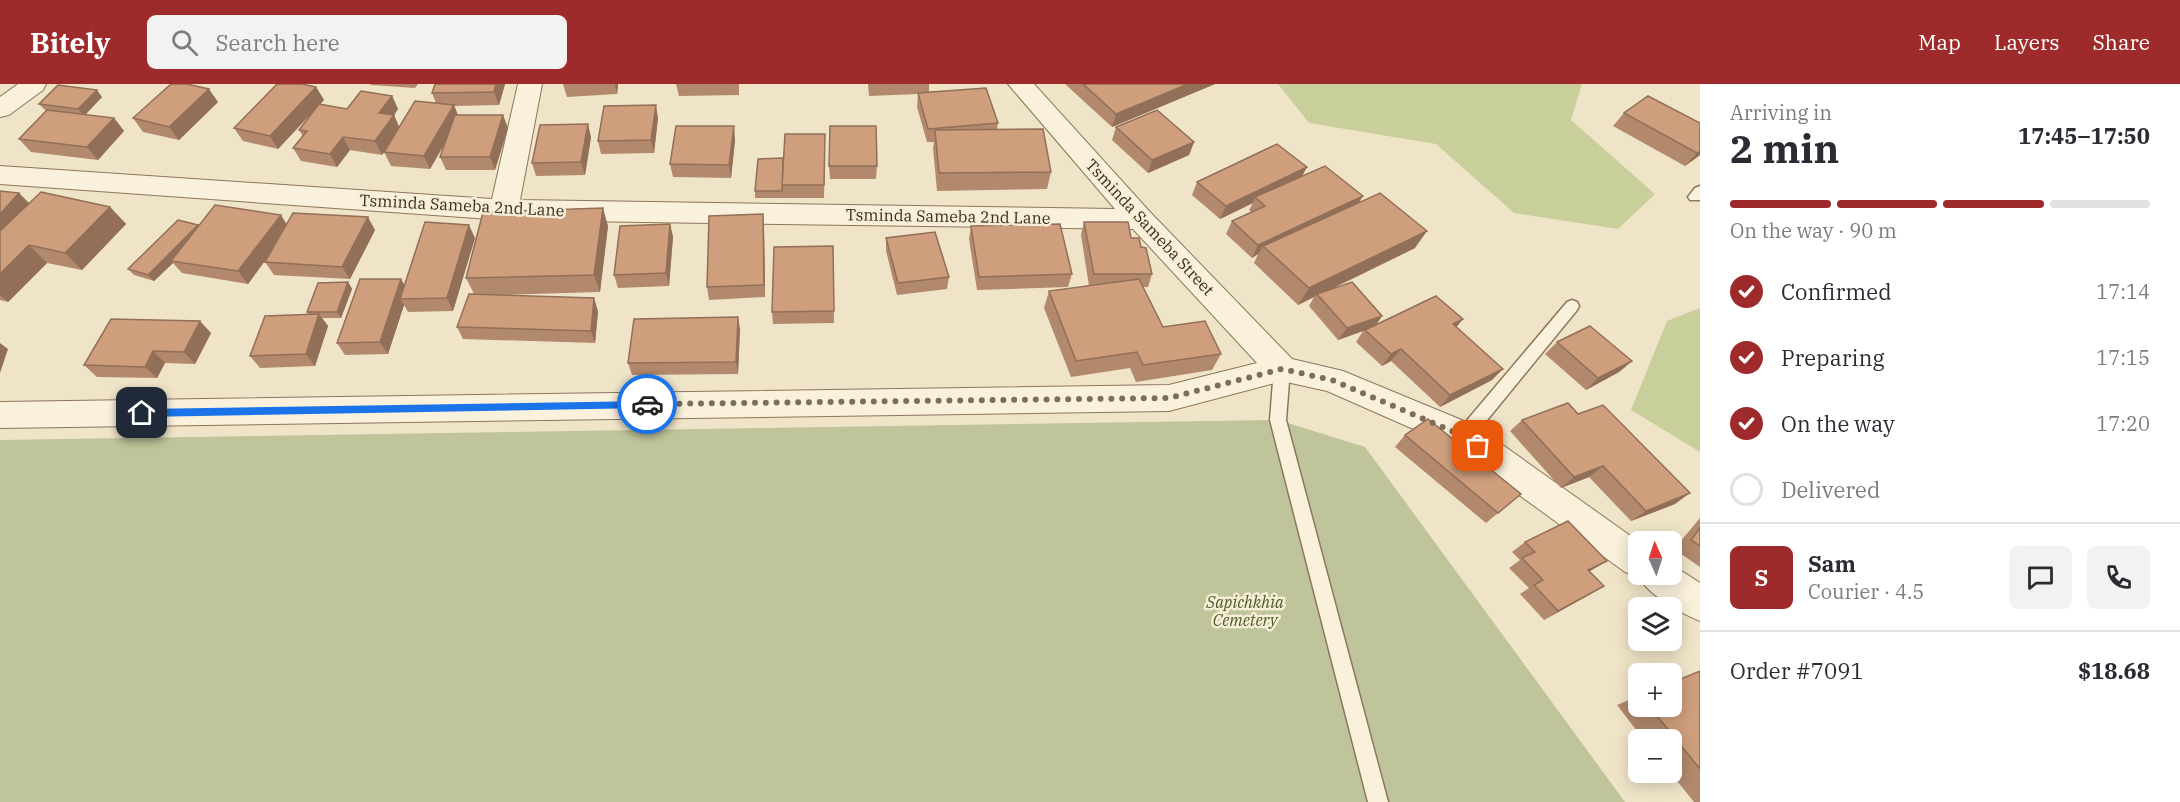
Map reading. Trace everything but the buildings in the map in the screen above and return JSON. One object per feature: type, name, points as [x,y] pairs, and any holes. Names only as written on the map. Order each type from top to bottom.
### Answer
[{"type":"street","points":[[0,109],[34,84]]},
{"type":"street","points":[[504,210],[530,84]]},
{"type":"street","name":"Tsminda Sameba Street","points":[[1020,84],[1140,219],[1282,369]]},
{"type":"street","name":"Tsminda Sameba 2nd Lane","points":[[0,175],[504,210],[1140,219]]},
{"type":"street","points":[[0,415],[1169,398],[1282,369],[1332,380],[1464,436],[1628,554]]},
{"type":"street","points":[[1672,585],[1700,604]]},
{"type":"lane","points":[[1464,436],[1572,306]]},
{"type":"lane","points":[[1282,369],[1278,420],[1378,802]]},
{"type":"green space","points":[[1278,84],[1582,84],[1571,120],[1655,194],[1618,229],[1514,213],[1436,144],[1309,123]]},
{"type":"green space","points":[[1700,308],[1700,452],[1631,410],[1667,321]]},
{"type":"green space","name":"Sapichkhia Cemetery","points":[[1278,420],[1365,447],[1625,802],[0,802],[0,440]]},
{"type":"way so far","points":[[647,404],[1169,398],[1282,369],[1332,380],[1464,436],[1478,446]]},
{"type":"route","points":[[142,413],[647,404]]}]
